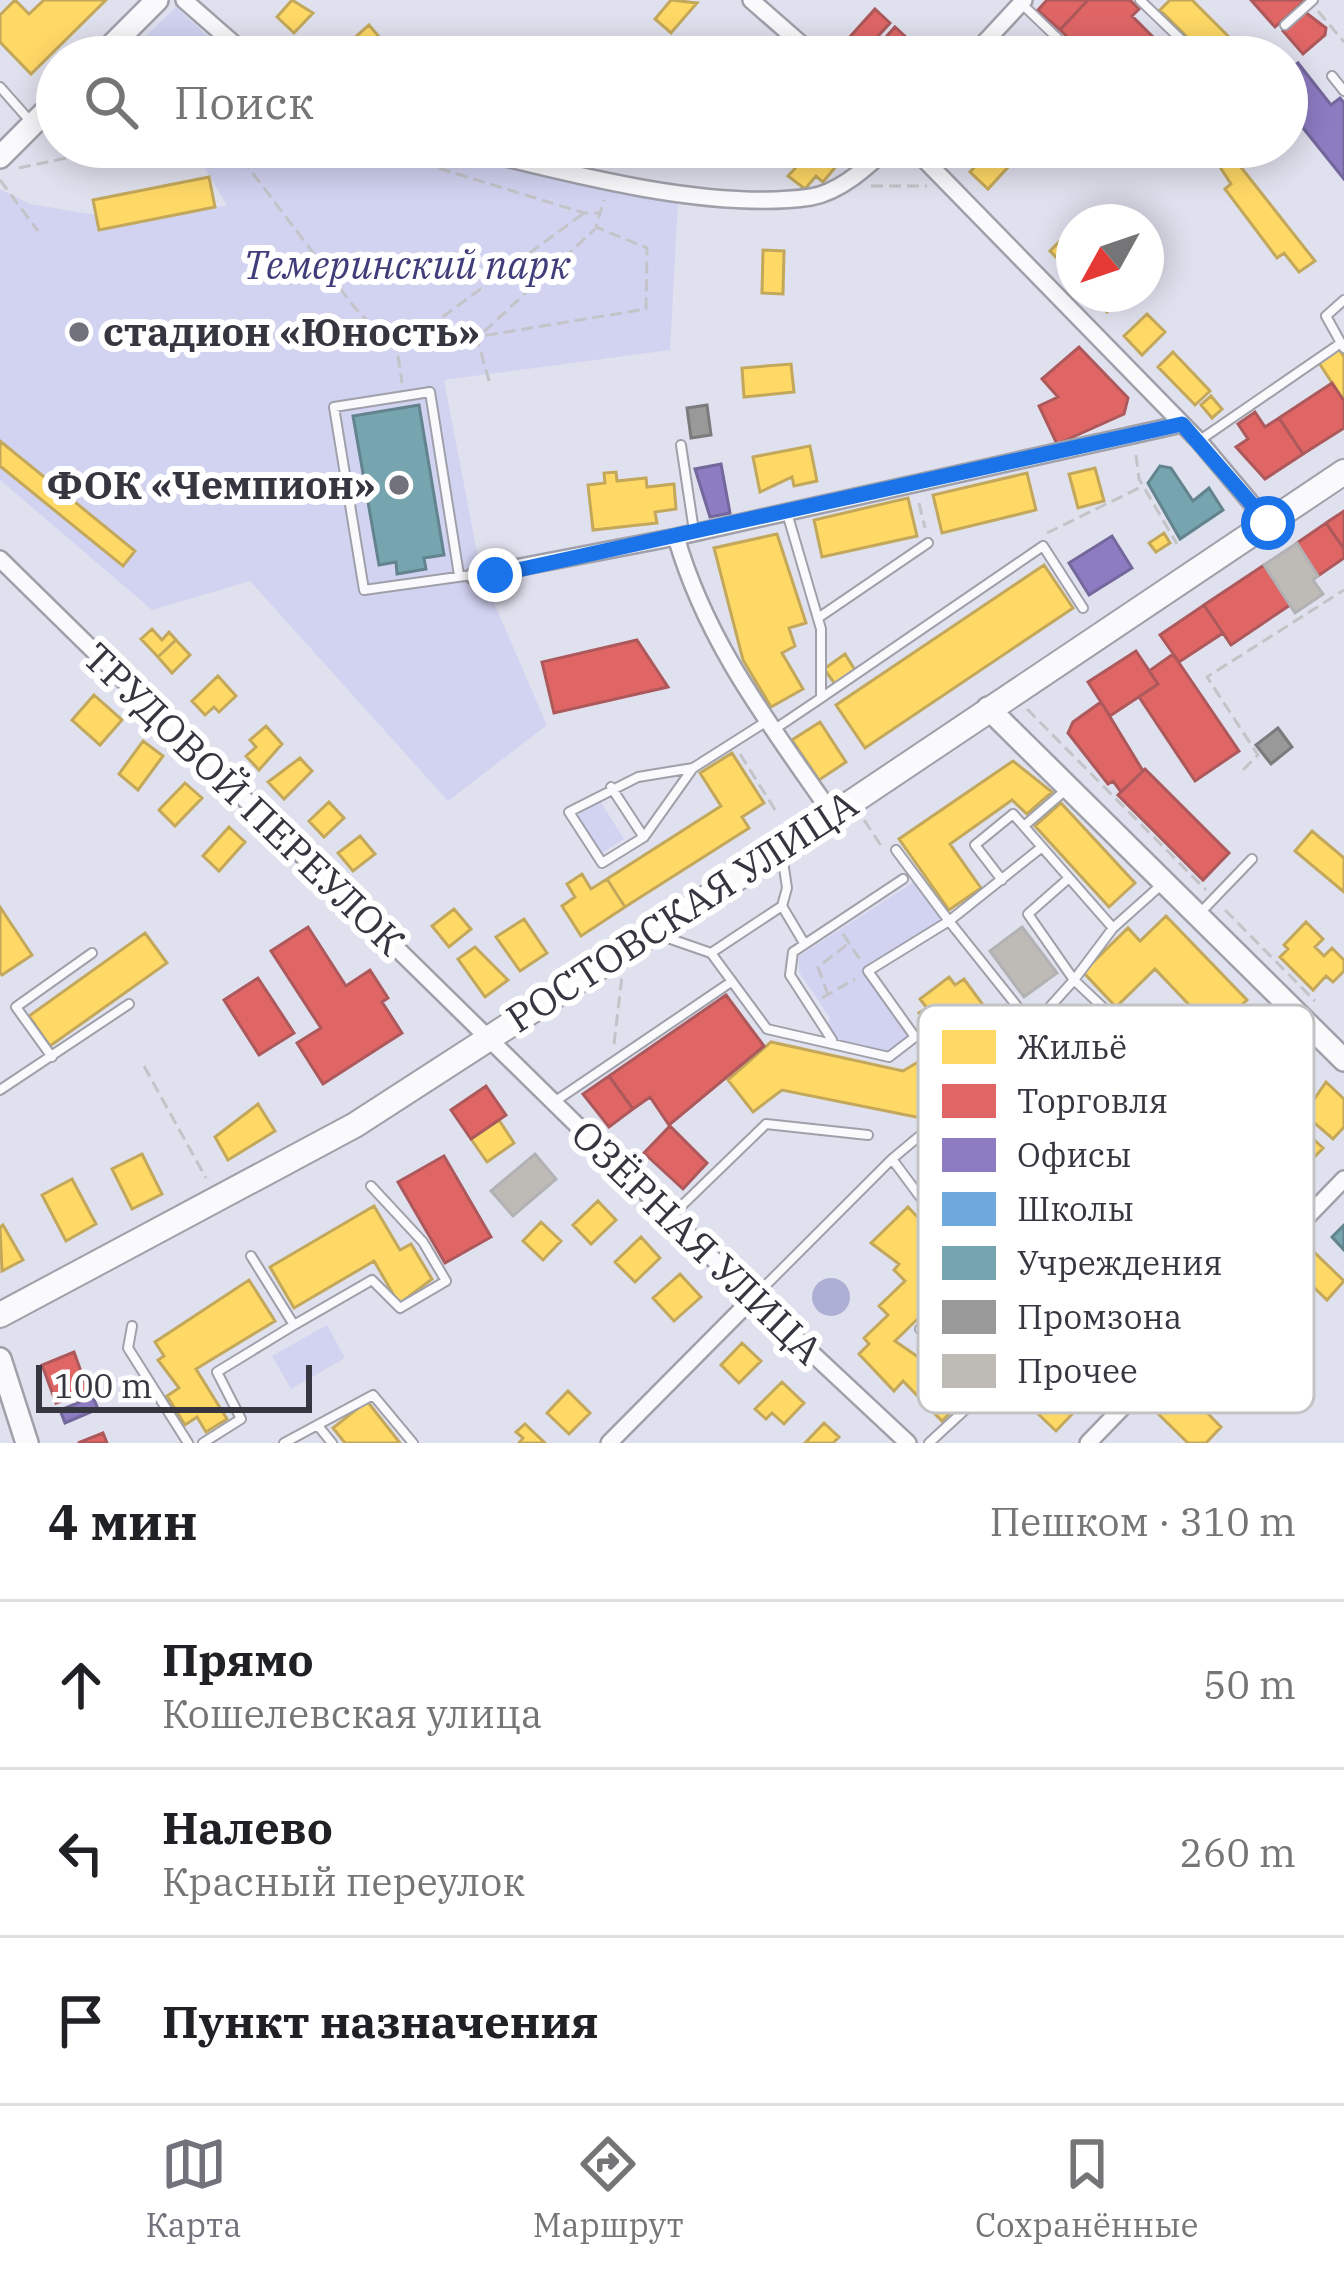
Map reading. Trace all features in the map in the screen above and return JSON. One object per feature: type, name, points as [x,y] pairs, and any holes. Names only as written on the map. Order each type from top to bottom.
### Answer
[{"type":"main road","name":"РОСТОВСКАЯ УЛИЦА","points":[[0,1315],[288,1165],[782,849],[1344,472]]},
{"type":"street","points":[[121,36],[157,0]]},
{"type":"street","points":[[184,0],[224,36]]},
{"type":"street","points":[[751,0],[792,36]]},
{"type":"street","points":[[991,36],[1023,2]]},
{"type":"street","points":[[0,157],[36,121]]},
{"type":"street","points":[[552,168],[608,181],[747,200],[815,197],[839,187],[863,168]]},
{"type":"street","points":[[933,168],[1199,441],[1268,523]]},
{"type":"street","points":[[466,575],[676,537],[1182,424]]},
{"type":"street","points":[[676,537],[693,596],[767,727],[832,814]]},
{"type":"street","name":"ТРУДОВОЙ ПЕРЕУЛОК","points":[[0,560],[488,1039]]},
{"type":"street","points":[[988,708],[1166,881],[1207,907],[1295,1005]]},
{"type":"street","points":[[1314,1026],[1344,1060]]},
{"type":"street","name":"ОЗЁРНАЯ УЛИЦА","points":[[488,1039],[908,1443]]},
{"type":"street","points":[[1314,1210],[1344,1179]]},
{"type":"street","points":[[609,1443],[753,1298]]},
{"type":"street","points":[[0,1359],[27,1443]]},
{"type":"street","points":[[1088,1443],[1117,1413]]},
{"type":"lane","points":[[1140,0],[1177,36]]},
{"type":"lane","points":[[1285,25],[1312,1]]},
{"type":"lane","points":[[1023,2],[1056,36]]},
{"type":"lane","points":[[1332,76],[1344,91]]},
{"type":"lane","points":[[0,87],[33,124]]},
{"type":"lane","points":[[1199,441],[1342,345],[1326,316],[1344,300]]},
{"type":"lane","points":[[430,392],[466,575],[364,590],[334,407],[430,392]]},
{"type":"lane","points":[[681,445],[694,532]]},
{"type":"lane","points":[[787,512],[818,618],[821,698]]},
{"type":"lane","points":[[818,618],[928,543]]},
{"type":"lane","points":[[693,768],[644,837],[602,863],[569,812],[611,787],[693,768],[821,698],[1043,546],[1083,608]]},
{"type":"lane","points":[[611,787],[644,837]]},
{"type":"lane","points":[[1024,826],[1070,787]]},
{"type":"lane","points":[[1002,880],[975,845],[1013,814],[1112,928]]},
{"type":"lane","points":[[651,933],[711,953],[767,1029],[889,1057],[916,1037],[868,970],[950,921],[1042,848]]},
{"type":"lane","points":[[711,953],[782,907],[787,888],[782,849]]},
{"type":"lane","points":[[896,850],[1016,1005]]},
{"type":"lane","points":[[1207,907],[1252,859]]},
{"type":"lane","points":[[1070,878],[1028,914],[1074,980],[1100,1005]]},
{"type":"lane","points":[[833,1042],[789,963],[804,944],[903,879]]},
{"type":"lane","points":[[1051,1005],[1112,928],[1166,881]]},
{"type":"lane","points":[[782,907],[804,944]]},
{"type":"lane","points":[[52,1057],[16,1007],[92,953]]},
{"type":"lane","points":[[554,1103],[731,982]]},
{"type":"lane","points":[[0,1090],[129,1004]]},
{"type":"lane","points":[[670,1217],[766,1124],[868,1135]]},
{"type":"lane","points":[[753,1298],[918,1137]]},
{"type":"lane","points":[[892,1159],[918,1194]]},
{"type":"lane","points":[[203,1443],[241,1419],[217,1372],[375,1279],[400,1308],[446,1281],[423,1242],[371,1186]]},
{"type":"lane","points":[[250,1256],[294,1325]]},
{"type":"lane","points":[[132,1327],[128,1348],[188,1443]]},
{"type":"lane","points":[[284,1443],[314,1434],[373,1395],[413,1443]]},
{"type":"lane","points":[[928,1443],[961,1413]]},
{"type":"lane","points":[[314,1434],[332,1443]]},
{"type":"path","points":[[1312,1],[1344,42]]},
{"type":"path","points":[[0,172],[36,164]]},
{"type":"path","points":[[249,168],[355,308],[397,350],[404,390]]},
{"type":"path","points":[[438,168],[584,213],[600,213]]},
{"type":"path","points":[[0,180],[38,231]]},
{"type":"path","points":[[477,338],[596,227],[608,181]]},
{"type":"path","points":[[839,187],[950,185]]},
{"type":"path","points":[[397,350],[584,213]]},
{"type":"path","points":[[397,350],[646,309],[647,248],[596,227]]},
{"type":"path","points":[[477,338],[489,381]]},
{"type":"path","points":[[1134,434],[1143,486],[1177,544]]},
{"type":"path","points":[[915,483],[928,543]]},
{"type":"path","points":[[1043,546],[1047,533],[1143,486]]},
{"type":"path","points":[[1243,770],[1258,755],[1208,677],[1344,590]]},
{"type":"path","points":[[1026,708],[1207,907],[1328,1014]]},
{"type":"path","points":[[732,743],[777,813]]},
{"type":"path","points":[[809,1006],[868,970],[849,944],[818,968],[828,994]]},
{"type":"path","points":[[611,1063],[623,978]]},
{"type":"path","points":[[144,1066],[206,1178]]},
{"type":"green space","points":[[176,7],[207,36],[146,36]]},
{"type":"green space","name":"Темеринский парк","points":[[205,168],[523,168],[678,203],[670,350],[444,380],[481,573],[547,725],[448,801],[250,581],[152,610],[0,480],[0,189],[30,204],[96,215],[100,230],[227,205]]},
{"type":"green space","points":[[600,801],[624,839],[602,853],[578,815]]},
{"type":"green space","points":[[920,878],[949,921],[869,970],[915,1037],[889,1057],[834,1041],[826,1030],[830,1018],[799,972],[799,956]]},
{"type":"green space","points":[[327,1325],[345,1358],[291,1389],[272,1356]]},
{"type":"shaded area","points":[[831,1278],[844,1284],[850,1297],[844,1310],[831,1316],[818,1310],[812,1297],[818,1284]]},
{"type":"building: Жильё","points":[[15,0],[29,14],[44,0],[106,0],[70,36],[36,36],[36,69],[31,74],[0,42],[0,15]]},
{"type":"building: Жильё","points":[[292,0],[313,13],[294,33],[277,17]]},
{"type":"building: Жильё","points":[[671,0],[697,3],[671,33],[655,19]]},
{"type":"building: Жильё","points":[[1170,0],[1192,0],[1228,36],[1186,36],[1160,10]]},
{"type":"building: Жильё","points":[[369,25],[378,36],[357,36]]},
{"type":"building: Жильё","points":[[795,168],[835,168],[823,182],[816,176],[805,189],[788,176]]},
{"type":"building: Жильё","points":[[974,168],[1007,168],[988,189],[970,172]]},
{"type":"building: Жильё","points":[[1221,168],[1242,168],[1315,261],[1299,272],[1284,253],[1277,258],[1225,189],[1231,184]]},
{"type":"building: Жильё","points":[[209,177],[215,207],[99,230],[93,200]]},
{"type":"building: Жильё","points":[[763,250],[784,251],[783,294],[762,293]]},
{"type":"building: Жильё","points":[[1147,314],[1165,332],[1142,355],[1124,336]]},
{"type":"building: Жильё","points":[[1339,349],[1344,357],[1344,401],[1319,363]]},
{"type":"building: Жильё","points":[[1173,352],[1210,391],[1195,405],[1158,367]]},
{"type":"building: Жильё","points":[[791,364],[794,392],[744,397],[742,368]]},
{"type":"building: Жильё","points":[[1211,396],[1222,409],[1212,418],[1201,405]]},
{"type":"building: Жильё","points":[[0,441],[135,551],[123,566],[0,466]]},
{"type":"building: Жильё","points":[[810,446],[817,481],[794,486],[792,477],[760,492],[753,457]]},
{"type":"building: Жильё","points":[[1095,468],[1104,501],[1078,508],[1069,474]]},
{"type":"building: Жильё","points":[[616,472],[617,481],[646,478],[647,487],[674,484],[676,509],[655,512],[657,523],[593,530],[588,485],[605,483],[604,473]]},
{"type":"building: Жильё","points":[[1027,473],[1036,510],[942,533],[933,495]]},
{"type":"building: Жильё","points":[[908,498],[917,536],[822,557],[814,520]]},
{"type":"building: Жильё","points":[[1164,533],[1170,543],[1156,552],[1149,543]]},
{"type":"building: Жильё","points":[[777,534],[806,623],[789,628],[795,646],[782,653],[803,689],[771,707],[743,660],[714,548]]},
{"type":"building: Жильё","points":[[1044,565],[1073,608],[865,748],[836,705]]},
{"type":"building: Жильё","points":[[152,629],[162,640],[169,632],[176,640],[158,657],[141,639]]},
{"type":"building: Жильё","points":[[176,640],[190,655],[172,673],[158,657]]},
{"type":"building: Жильё","points":[[845,654],[855,670],[835,684],[824,669]]},
{"type":"building: Жильё","points":[[218,676],[236,696],[219,712],[214,707],[205,715],[192,701]]},
{"type":"building: Жильё","points":[[94,695],[122,720],[100,745],[72,720]]},
{"type":"building: Жильё","points":[[820,722],[846,762],[819,780],[792,740]]},
{"type":"building: Жильё","points":[[266,726],[282,744],[259,770],[246,756],[256,747],[250,740]]},
{"type":"building: Жильё","points":[[143,741],[163,756],[138,790],[119,774]]},
{"type":"building: Жильё","points":[[732,753],[764,803],[742,817],[749,828],[625,907],[607,879],[721,806],[700,773]]},
{"type":"building: Жильё","points":[[300,758],[312,771],[284,799],[268,782]]},
{"type":"building: Жильё","points":[[1013,761],[1052,792],[1027,814],[1012,800],[950,844],[981,888],[949,910],[899,839]]},
{"type":"building: Жильё","points":[[185,783],[202,798],[175,826],[159,810]]},
{"type":"building: Жильё","points":[[329,802],[344,818],[324,837],[309,821]]},
{"type":"building: Жильё","points":[[1061,803],[1135,883],[1109,907],[1035,826]]},
{"type":"building: Жильё","points":[[229,827],[245,842],[219,871],[203,856]]},
{"type":"building: Жильё","points":[[1312,831],[1344,858],[1344,892],[1295,851]]},
{"type":"building: Жильё","points":[[360,836],[375,854],[353,871],[338,853]]},
{"type":"building: Жильё","points":[[582,874],[591,889],[607,879],[625,907],[581,936],[562,906],[575,897],[567,884]]},
{"type":"building: Жильё","points":[[0,907],[32,955],[2,975],[0,972]]},
{"type":"building: Жильё","points":[[454,909],[471,929],[449,947],[432,926]]},
{"type":"building: Жильё","points":[[1166,916],[1247,1000],[1242,1005],[1189,1005],[1155,969],[1114,1005],[1083,972],[1128,928],[1140,941]]},
{"type":"building: Жильё","points":[[524,919],[547,953],[520,971],[496,937]]},
{"type":"building: Жильё","points":[[1306,922],[1323,939],[1315,947],[1324,956],[1332,948],[1344,960],[1344,971],[1333,982],[1326,976],[1313,990],[1280,957],[1288,949],[1284,945]]},
{"type":"building: Жильё","points":[[145,933],[167,963],[50,1046],[29,1016]]},
{"type":"building: Жильё","points":[[475,947],[508,980],[485,997],[458,959]]},
{"type":"building: Жильё","points":[[949,977],[955,985],[964,979],[983,1005],[925,1005],[920,999]]},
{"type":"building: Жильё","points":[[771,1042],[903,1071],[918,1062],[918,1116],[782,1090],[753,1112],[728,1080]]},
{"type":"building: Жильё","points":[[1326,1082],[1344,1099],[1344,1127],[1333,1139],[1314,1123],[1314,1099]]},
{"type":"building: Жильё","points":[[258,1104],[275,1131],[228,1160],[215,1137]]},
{"type":"building: Жильё","points":[[499,1120],[514,1143],[487,1162],[471,1139]]},
{"type":"building: Жильё","points":[[142,1154],[162,1194],[132,1209],[112,1169]]},
{"type":"building: Жильё","points":[[72,1179],[96,1224],[66,1241],[42,1195]]},
{"type":"building: Жильё","points":[[598,1201],[616,1220],[591,1244],[573,1225]]},
{"type":"building: Жильё","points":[[374,1206],[400,1250],[411,1244],[432,1279],[399,1304],[374,1261],[294,1308],[270,1267]]},
{"type":"building: Жильё","points":[[908,1207],[918,1218],[918,1318],[895,1341],[918,1357],[918,1396],[903,1381],[894,1391],[859,1354],[869,1344],[864,1338],[888,1315],[879,1306],[905,1281],[894,1270],[899,1264],[871,1243]]},
{"type":"building: Жильё","points":[[541,1222],[561,1241],[543,1260],[523,1241]]},
{"type":"building: Жильё","points":[[3,1225],[23,1260],[2,1271],[0,1227]]},
{"type":"building: Жильё","points":[[641,1237],[660,1258],[635,1282],[615,1262]]},
{"type":"building: Жильё","points":[[1314,1254],[1344,1281],[1327,1300],[1314,1287]]},
{"type":"building: Жильё","points":[[680,1274],[701,1297],[674,1321],[653,1298]]},
{"type":"building: Жильё","points":[[249,1280],[275,1321],[196,1369],[227,1419],[206,1432],[197,1417],[185,1425],[167,1396],[179,1388],[158,1360],[164,1356],[155,1342]]},
{"type":"building: Жильё","points":[[742,1343],[761,1361],[739,1383],[721,1365]]},
{"type":"building: Жильё","points":[[782,1382],[804,1403],[784,1424],[772,1413],[766,1419],[755,1409]]},
{"type":"building: Жильё","points":[[568,1391],[590,1413],[569,1434],[547,1413]]},
{"type":"building: Жильё","points":[[367,1401],[400,1443],[345,1443],[333,1428]]},
{"type":"building: Жильё","points":[[1037,1413],[1073,1413],[1056,1431]]},
{"type":"building: Жильё","points":[[1157,1413],[1207,1413],[1221,1427],[1206,1443],[1188,1443]]},
{"type":"building: Жильё","points":[[824,1423],[839,1437],[833,1443],[805,1443]]},
{"type":"building: Жильё","points":[[525,1424],[545,1443],[519,1443],[523,1438],[516,1432]]},
{"type":"building: Торговля","points":[[1047,0],[1088,0],[1060,30],[1038,10]]},
{"type":"building: Торговля","points":[[1088,0],[1130,0],[1139,9],[1132,16],[1152,36],[1066,36],[1060,30]]},
{"type":"building: Торговля","points":[[1251,0],[1303,0],[1304,1],[1275,27]]},
{"type":"building: Торговля","points":[[875,9],[890,23],[878,36],[851,36]]},
{"type":"building: Торговля","points":[[1305,12],[1326,28],[1325,35],[1308,50],[1308,36],[1287,36],[1283,31]]},
{"type":"building: Торговля","points":[[1079,347],[1128,398],[1124,414],[1057,444],[1039,406],[1058,397],[1042,379]]},
{"type":"building: Торговля","points":[[1332,383],[1344,401],[1344,428],[1303,454],[1279,418]]},
{"type":"building: Торговля","points":[[1255,412],[1265,427],[1279,418],[1303,454],[1265,479],[1236,447],[1248,439],[1238,424]]},
{"type":"building: Торговля","points":[[1344,511],[1344,549],[1326,523]]},
{"type":"building: Торговля","points":[[1326,523],[1344,549],[1344,558],[1318,576],[1297,543]]},
{"type":"building: Торговля","points":[[1264,565],[1290,605],[1231,645],[1204,605]]},
{"type":"building: Торговля","points":[[1204,605],[1223,633],[1179,662],[1160,635]]},
{"type":"building: Торговля","points":[[637,640],[668,687],[554,713],[542,662]]},
{"type":"building: Торговля","points":[[1136,651],[1158,684],[1110,716],[1088,682]]},
{"type":"building: Торговля","points":[[1173,654],[1239,751],[1195,781],[1139,697],[1158,684],[1149,671]]},
{"type":"building: Торговля","points":[[1101,702],[1143,771],[1121,792],[1113,781],[1108,784],[1068,733],[1073,722]]},
{"type":"building: Торговля","points":[[1145,769],[1229,853],[1203,880],[1118,795]]},
{"type":"building: Торговля","points":[[308,927],[346,986],[370,970],[388,998],[382,1002],[402,1033],[323,1084],[297,1043],[321,1028],[271,951]]},
{"type":"building: Торговля","points":[[258,978],[294,1033],[259,1055],[224,1000]]},
{"type":"building: Торговля","points":[[726,995],[764,1046],[669,1125],[650,1097],[633,1109],[609,1076]]},
{"type":"building: Торговля","points":[[609,1076],[633,1109],[609,1127],[583,1094]]},
{"type":"building: Торговля","points":[[486,1086],[506,1115],[471,1139],[451,1110]]},
{"type":"building: Торговля","points":[[670,1126],[707,1163],[683,1189],[644,1153]]},
{"type":"building: Торговля","points":[[444,1156],[491,1237],[445,1263],[398,1182]]},
{"type":"building: Торговля","points":[[74,1352],[88,1391],[56,1403],[42,1365]]},
{"type":"building: Торговля","points":[[103,1433],[107,1443],[78,1443]]},
{"type":"building: Офисы","points":[[1308,76],[1331,105],[1340,98],[1344,103],[1344,179],[1308,134]]},
{"type":"building: Офисы","points":[[721,464],[730,513],[710,517],[695,469]]},
{"type":"building: Офисы","points":[[1112,536],[1132,568],[1089,595],[1069,563]]},
{"type":"building: Офисы","points":[[93,1397],[98,1409],[65,1423],[60,1410]]},
{"type":"building: Учреждения","name":"ФОК «Чемпион»","points":[[419,405],[444,555],[424,558],[426,569],[397,574],[396,562],[379,565],[353,416]]},
{"type":"building: Учреждения","points":[[1160,466],[1171,468],[1193,501],[1209,488],[1223,510],[1180,539],[1148,483]]},
{"type":"building: Учреждения","points":[[1344,1225],[1344,1250],[1332,1237]]},
{"type":"building: Промзона","points":[[707,405],[711,435],[691,438],[687,408]]},
{"type":"building: Промзона","points":[[1278,728],[1292,747],[1271,764],[1256,745]]},
{"type":"building: Прочее","points":[[1297,543],[1318,576],[1313,580],[1323,594],[1295,613],[1264,565]]},
{"type":"building: Прочее","points":[[1022,927],[1057,973],[1024,997],[990,951]]},
{"type":"building: Прочее","points":[[535,1154],[556,1179],[513,1216],[491,1191]]},
{"type":"place","name":"стадион «Юность»","points":[[79,332]]},
{"type":"place","name":"ФОК «Чемпион»","points":[[399,485]]},
{"type":"route","points":[[495,575],[1182,424],[1268,523]]}]
